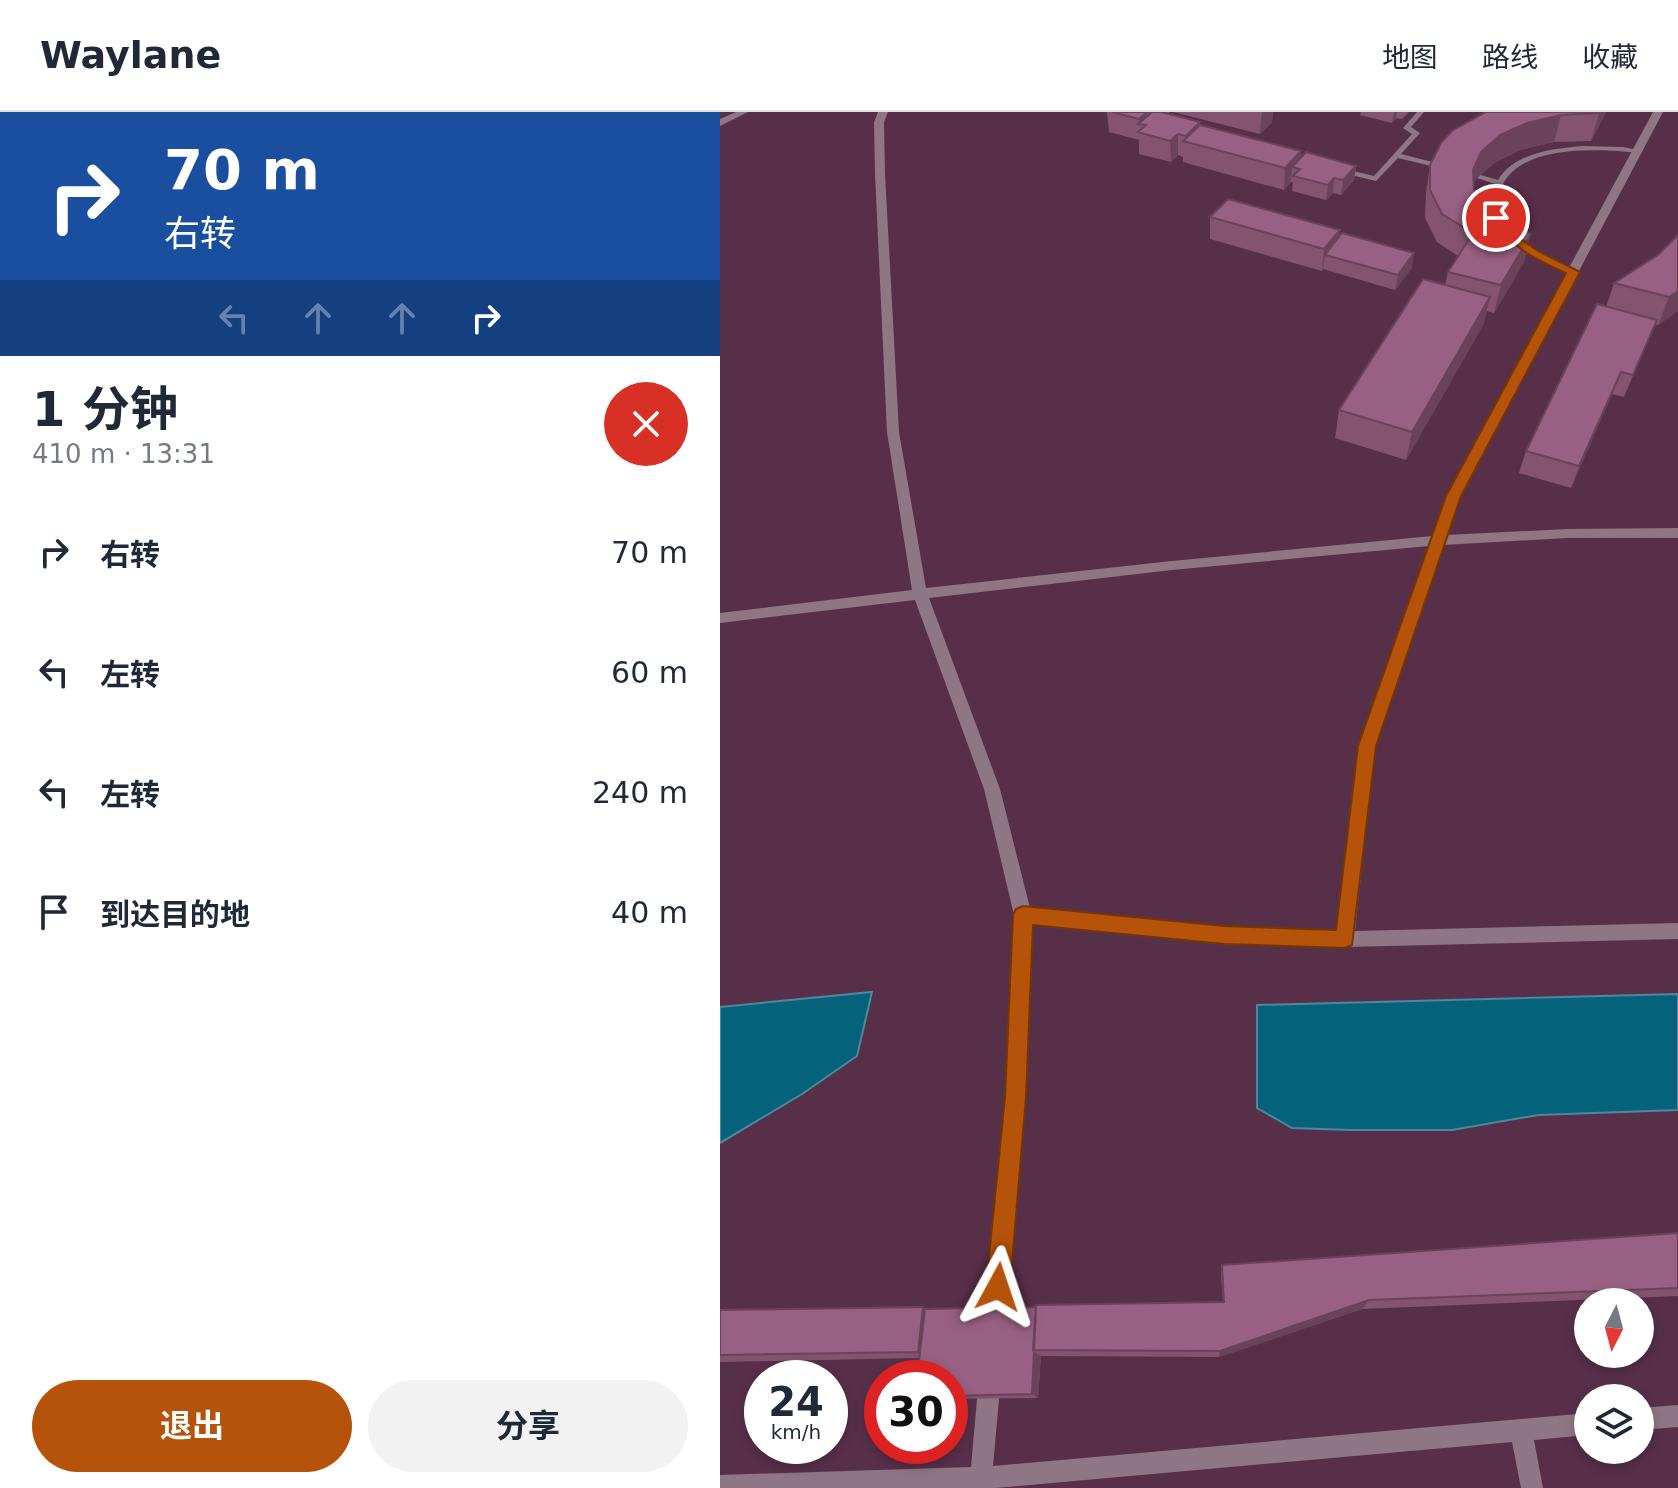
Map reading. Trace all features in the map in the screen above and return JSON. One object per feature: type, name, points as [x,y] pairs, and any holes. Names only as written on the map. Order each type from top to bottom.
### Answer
[{"type":"street","points":[[720,123],[743,112]]},
{"type":"street","points":[[883,112],[879,122],[880,174],[893,432],[920,593],[992,789],[1023,915],[1016,1097],[980,1483]]},
{"type":"street","points":[[1345,939],[1367,746],[1453,496],[1658,112]]},
{"type":"street","points":[[720,618],[920,593],[1439,538],[1590,531],[1678,533]]},
{"type":"street","points":[[1023,915],[1224,935],[1345,939],[1678,931]]},
{"type":"street","points":[[1654,1418],[1678,1416]]},
{"type":"street","points":[[720,1486],[980,1483],[1574,1425]]},
{"type":"street","points":[[1521,1430],[1532,1488]]},
{"type":"lane","points":[[1335,168],[1376,179],[1416,133],[1407,128],[1421,112]]},
{"type":"lane","points":[[1573,272],[1533,254],[1510,237],[1496,218],[1493,199],[1498,182],[1513,167],[1536,156],[1563,150],[1596,147],[1639,151]]},
{"type":"lane","points":[[1396,155],[1498,182]]},
{"type":"water","points":[[872,992],[857,1056],[802,1094],[720,1143],[720,1007]]},
{"type":"water","points":[[1678,994],[1678,1110],[1538,1115],[1452,1130],[1351,1130],[1292,1128],[1257,1108],[1257,1005]]},
{"type":"building","points":[[1112,112],[1161,112],[1200,122],[1186,136],[1178,134],[1170,141],[1138,132],[1146,125],[1138,124],[1150,114],[1146,113],[1139,119]]},
{"type":"building","points":[[1486,112],[1599,112],[1561,115],[1527,123],[1500,135],[1481,152],[1473,170],[1474,190],[1484,210],[1531,234],[1501,285],[1448,272],[1473,233],[1442,214],[1430,190],[1430,165],[1441,143],[1452,131]]},
{"type":"building","points":[[1200,125],[1301,151],[1285,168],[1183,141]]},
{"type":"building","points":[[1306,152],[1356,166],[1343,180],[1334,178],[1328,185],[1293,176],[1300,169],[1292,167]]},
{"type":"building","points":[[1228,199],[1340,230],[1324,249],[1210,217]]},
{"type":"building","points":[[1342,233],[1414,253],[1398,275],[1325,255]]},
{"type":"building","points":[[1678,235],[1678,291],[1669,297],[1614,283],[1658,255]]},
{"type":"building","points":[[1423,279],[1490,297],[1412,432],[1339,410]]},
{"type":"building","points":[[1597,304],[1657,320],[1633,375],[1621,372],[1579,466],[1526,451]]},
{"type":"building","points":[[1678,1233],[1678,1288],[1574,1288],[1574,1292],[1369,1300],[1220,1351],[1033,1350],[1036,1305],[1224,1302],[1222,1265]]},
{"type":"building","points":[[923,1307],[918,1352],[720,1355],[720,1310]]},
{"type":"building","points":[[1036,1307],[1032,1394],[968,1396],[968,1360],[919,1360],[925,1309]]},
{"type":"route","points":[[998,1287],[1016,1097],[1023,915],[1224,935],[1345,939],[1367,746],[1453,496],[1573,272],[1533,254],[1510,237],[1496,218]]}]
